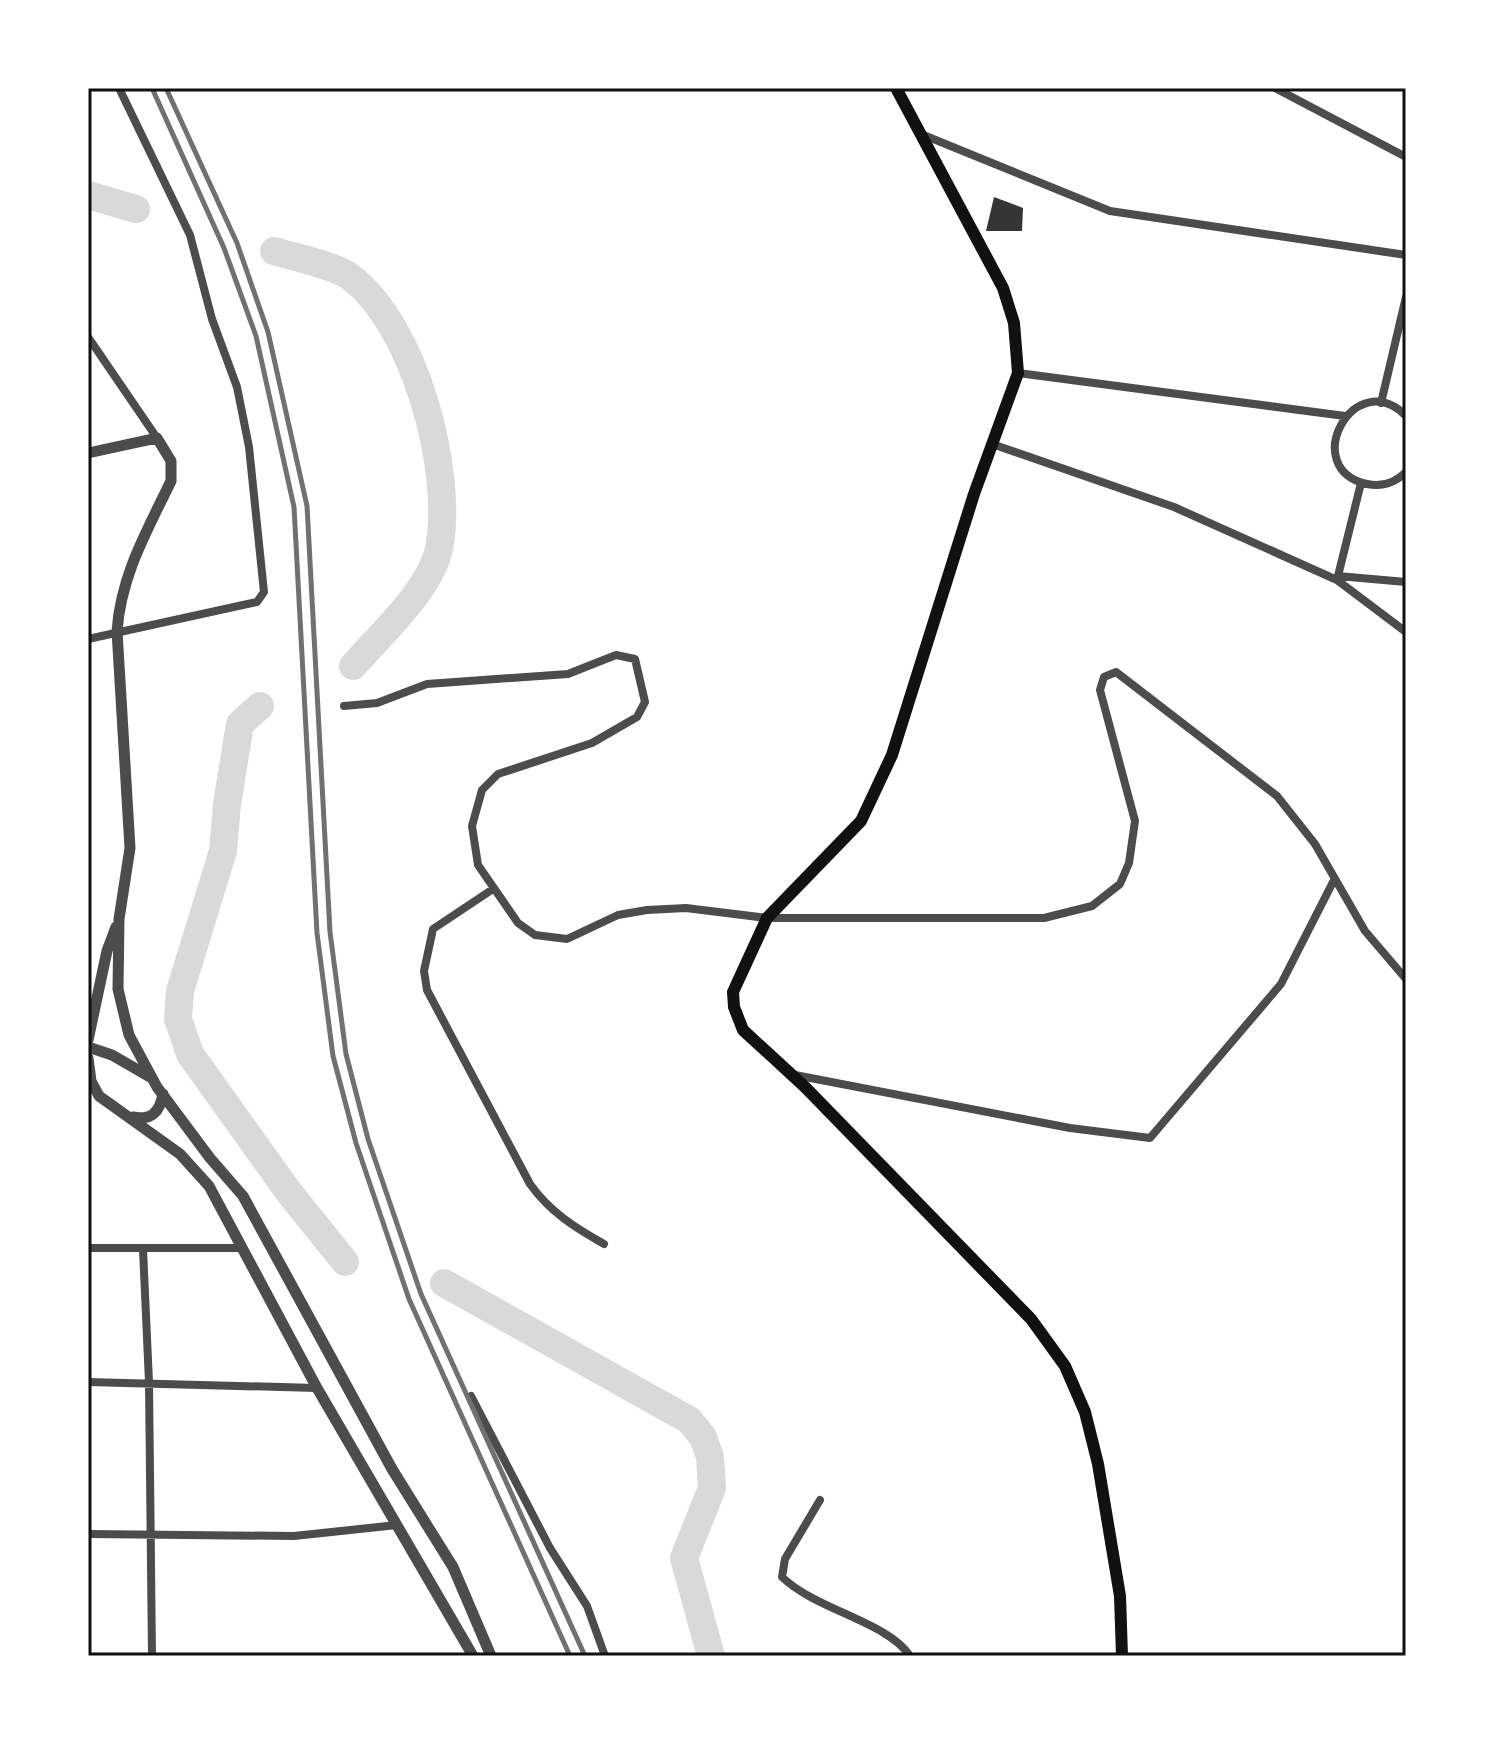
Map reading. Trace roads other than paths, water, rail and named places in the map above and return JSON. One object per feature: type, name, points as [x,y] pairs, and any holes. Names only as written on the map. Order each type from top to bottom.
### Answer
[{"type":"main road","points":[[896,88],[1003,288],[1014,323],[1018,373],[992,444],[906,714],[874,800],[847,839],[767,918],[733,992],[734,1007],[743,1030],[792,1075],[1031,1319],[1065,1366],[1085,1412],[1098,1464],[1120,1596],[1122,1656]]},
{"type":"street","points":[[88,639],[257,602],[264,592],[249,447],[237,387],[212,319],[190,235],[119,88]]},
{"type":"street","points":[[1275,88],[1406,157]]},
{"type":"street","points":[[920,133],[1110,211],[1406,255]]},
{"type":"street","points":[[1381,403],[1406,297]]},
{"type":"street","points":[[88,337],[171,461],[171,481],[125,576],[117,631],[130,848],[119,919],[118,989],[129,1035],[163,1094],[243,1196],[392,1469],[453,1567],[491,1656]]},
{"type":"street","points":[[1018,373],[1345,416]]},
{"type":"street","points":[[1406,416],[1381,403],[1355,408],[1345,416],[1334,440],[1335,453],[1341,466],[1361,483],[1376,486],[1390,483],[1406,472]]},
{"type":"street","points":[[88,453],[157,438]]},
{"type":"street","points":[[992,444],[1148,496],[1337,578],[1406,632]]},
{"type":"street","points":[[1337,578],[1361,483]]},
{"type":"street","points":[[1337,578],[1406,582]]},
{"type":"street","points":[[344,706],[377,703],[427,684],[568,674],[616,655],[635,659],[645,702],[637,717],[592,743],[498,774],[482,790],[472,826],[472,844],[478,865],[518,923],[549,939],[567,939],[618,915],[686,908],[767,918],[1044,918],[1092,906],[1120,884],[1134,845],[1135,821],[1104,712],[1101,683],[1108,674],[1116,672],[1277,796],[1306,830],[1365,931],[1406,979]]},
{"type":"street","points":[[792,1075],[1070,1128],[1150,1138],[1281,984],[1334,880]]},
{"type":"street","points":[[493,889],[433,929],[424,971],[427,990],[530,1184],[546,1206],[564,1221],[604,1244]]},
{"type":"street","points":[[88,1040],[107,951],[119,919]]},
{"type":"street","points":[[88,1047],[140,1069],[154,1080]]},
{"type":"street","points":[[88,1058],[94,1095],[133,1117],[180,1154],[209,1186],[317,1388],[431,1579],[473,1656]]},
{"type":"street","points":[[133,1117],[150,1117],[158,1111],[163,1094]]},
{"type":"street","points":[[88,1248],[243,1248]]},
{"type":"street","points":[[143,1249],[149,1382],[152,1656]]},
{"type":"street","points":[[88,1382],[317,1388]]},
{"type":"street","points":[[471,1396],[550,1548],[587,1606],[599,1649],[605,1656]]},
{"type":"street","points":[[820,1500],[785,1559],[782,1577],[812,1600],[885,1635],[910,1656]]},
{"type":"street","points":[[88,1534],[294,1536],[397,1525]]},
{"type":"street","points":[[419,1559],[432,1560],[443,1551]]},
{"type":"street","points":[[431,1579],[442,1568],[453,1567]]},
{"type":"waterway","points":[[88,195],[136,209]]},
{"type":"waterway","points":[[274,251],[342,272],[372,298],[393,328],[410,363],[435,441],[442,517],[434,565],[403,611],[353,666]]},
{"type":"waterway","points":[[260,706],[240,724],[223,851],[180,991],[178,1019],[190,1054],[288,1191],[345,1262]]},
{"type":"waterway","points":[[444,1283],[689,1420],[703,1437],[710,1457],[712,1488],[684,1558],[711,1656]]},
{"type":"railway","points":[[152,88],[224,248],[256,336],[294,507],[317,933],[333,1056],[356,1143],[409,1299],[570,1656]]},
{"type":"railway","points":[[166,88],[237,243],[268,332],[307,506],[330,932],[346,1054],[368,1139],[421,1294],[585,1656]]}]
